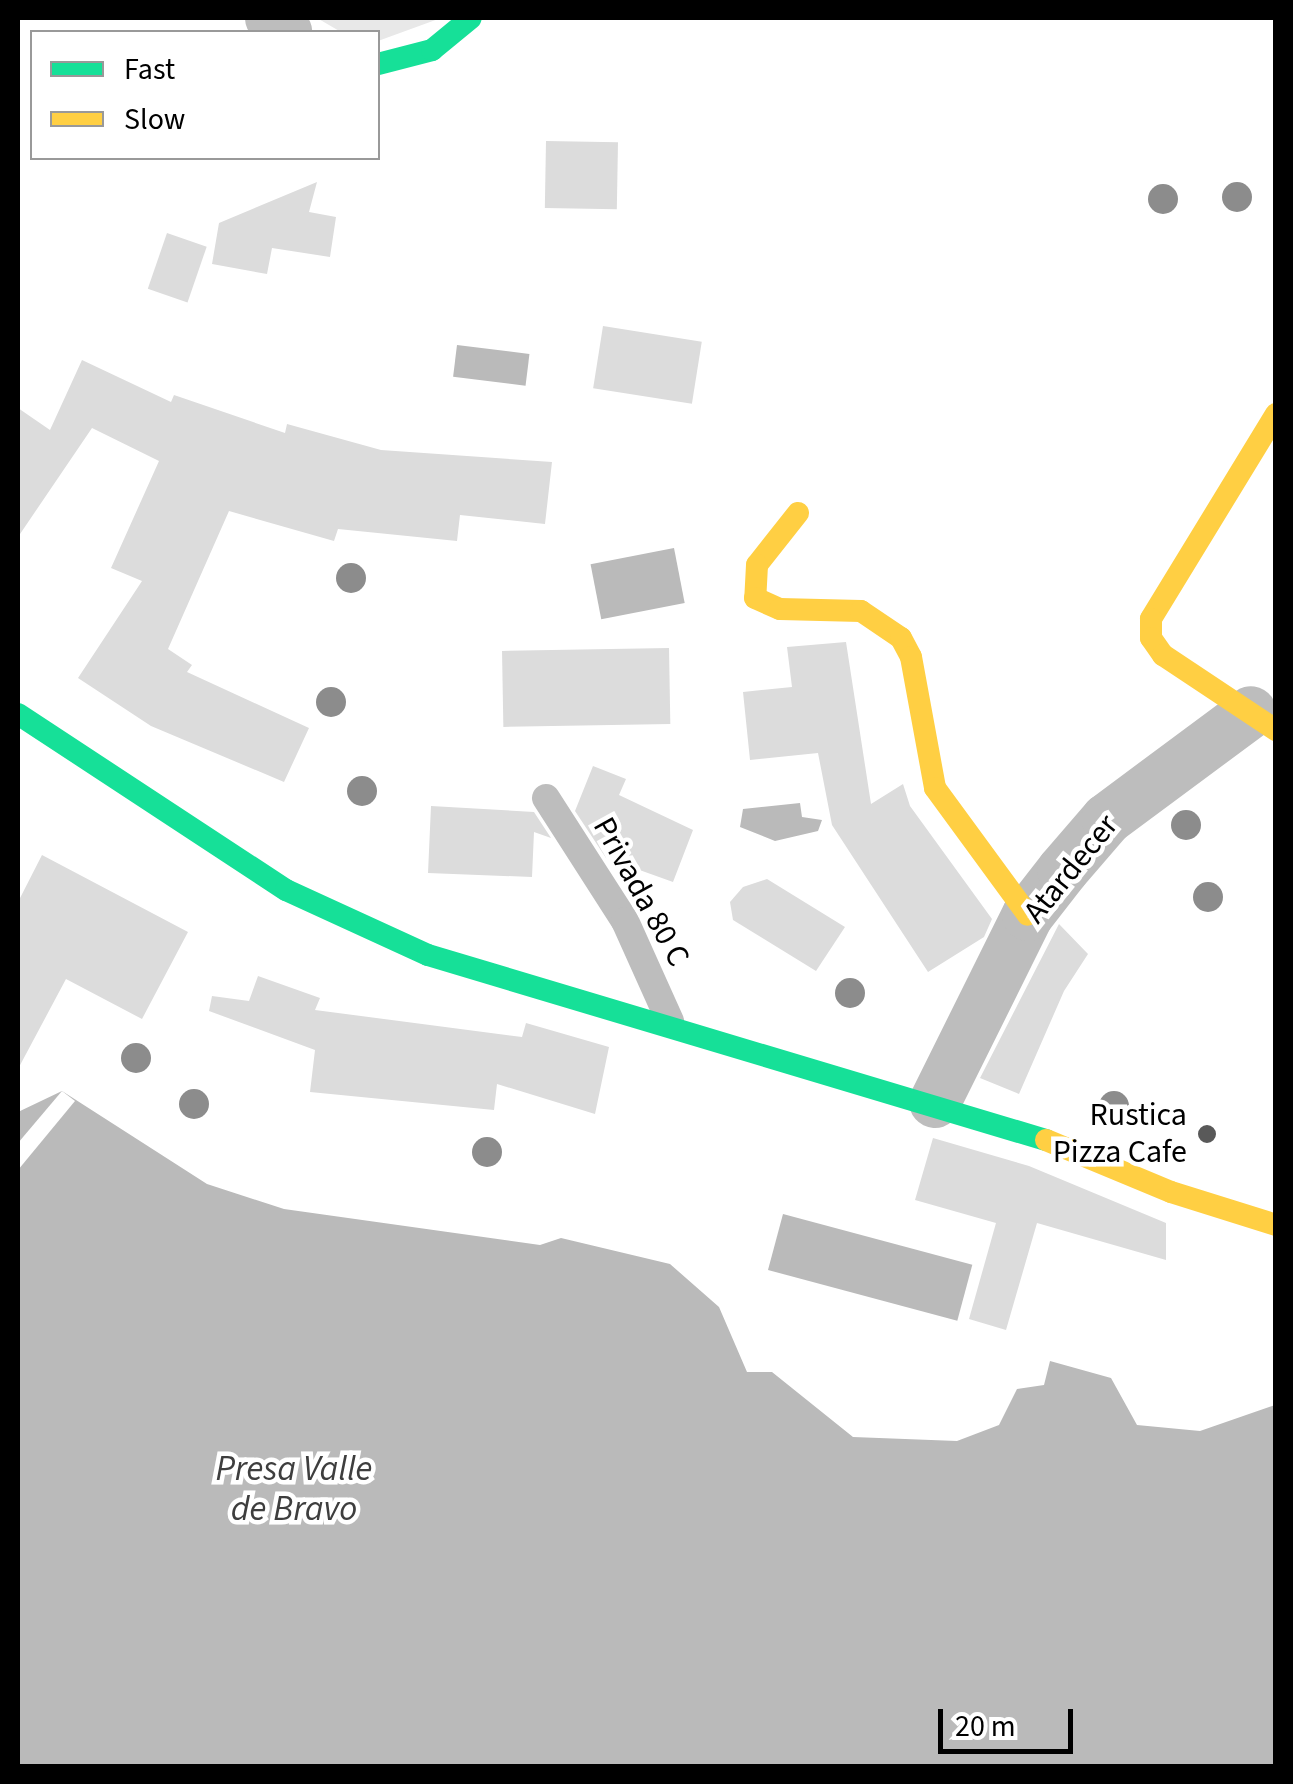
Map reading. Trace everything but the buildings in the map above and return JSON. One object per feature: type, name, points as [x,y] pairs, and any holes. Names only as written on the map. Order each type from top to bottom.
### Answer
[{"type":"main road","points":[[380,63],[432,50],[471,18]]},
{"type":"main road","points":[[1263,721],[1163,655],[1151,638],[1151,619],[1276,414]]},
{"type":"main road","points":[[798,513],[757,565],[755,598],[780,608],[861,611],[901,638],[911,658],[936,788],[1028,915]]},
{"type":"main road","points":[[18,714],[206,842],[353,923],[428,954],[936,1102],[1276,1224]]},
{"type":"street","name":"Atardecer","points":[[936,1102],[1028,915],[1107,819],[1263,721]]},
{"type":"lane","name":"Privada 80 C","points":[[546,798],[625,921],[670,1022]]},
{"type":"shaded area","points":[[317,18],[441,18],[380,40],[380,30],[338,30]]},
{"type":"water","points":[[457,345],[529,354],[526,386],[453,377]]},
{"type":"water","points":[[674,548],[685,603],[601,619],[591,564]]},
{"type":"water","points":[[800,803],[802,817],[822,820],[818,831],[775,841],[740,827],[743,809]]},
{"type":"water","name":"Presa Valle de Bravo","points":[[62,1091],[207,1184],[284,1209],[540,1245],[561,1238],[670,1264],[719,1307],[747,1372],[772,1372],[853,1437],[957,1441],[999,1425],[1017,1389],[1044,1385],[1050,1361],[1111,1378],[1137,1425],[1200,1431],[1275,1405],[1275,1766],[18,1766],[18,1112]]},
{"type":"water","points":[[783,1214],[972,1265],[957,1321],[768,1270]]},
{"type":"pier","points":[[62,1091],[75,1101],[18,1170],[18,1143]]},
{"type":"traffic: fast","points":[[380,63],[432,50],[471,18]]},
{"type":"traffic: fast","points":[[18,714],[286,890],[428,955],[1046,1140]]},
{"type":"traffic: slow","points":[[1276,414],[1151,619],[1151,638],[1163,655],[1276,730]]},
{"type":"traffic: slow","points":[[798,513],[757,565],[755,598],[780,609],[861,611],[901,638],[911,657],[935,788],[1028,915]]},
{"type":"traffic: slow","points":[[1046,1140],[1171,1192],[1276,1225]]},
{"type":"place","name":"Rustica Pizza Cafe","points":[[1207,1134]]}]
